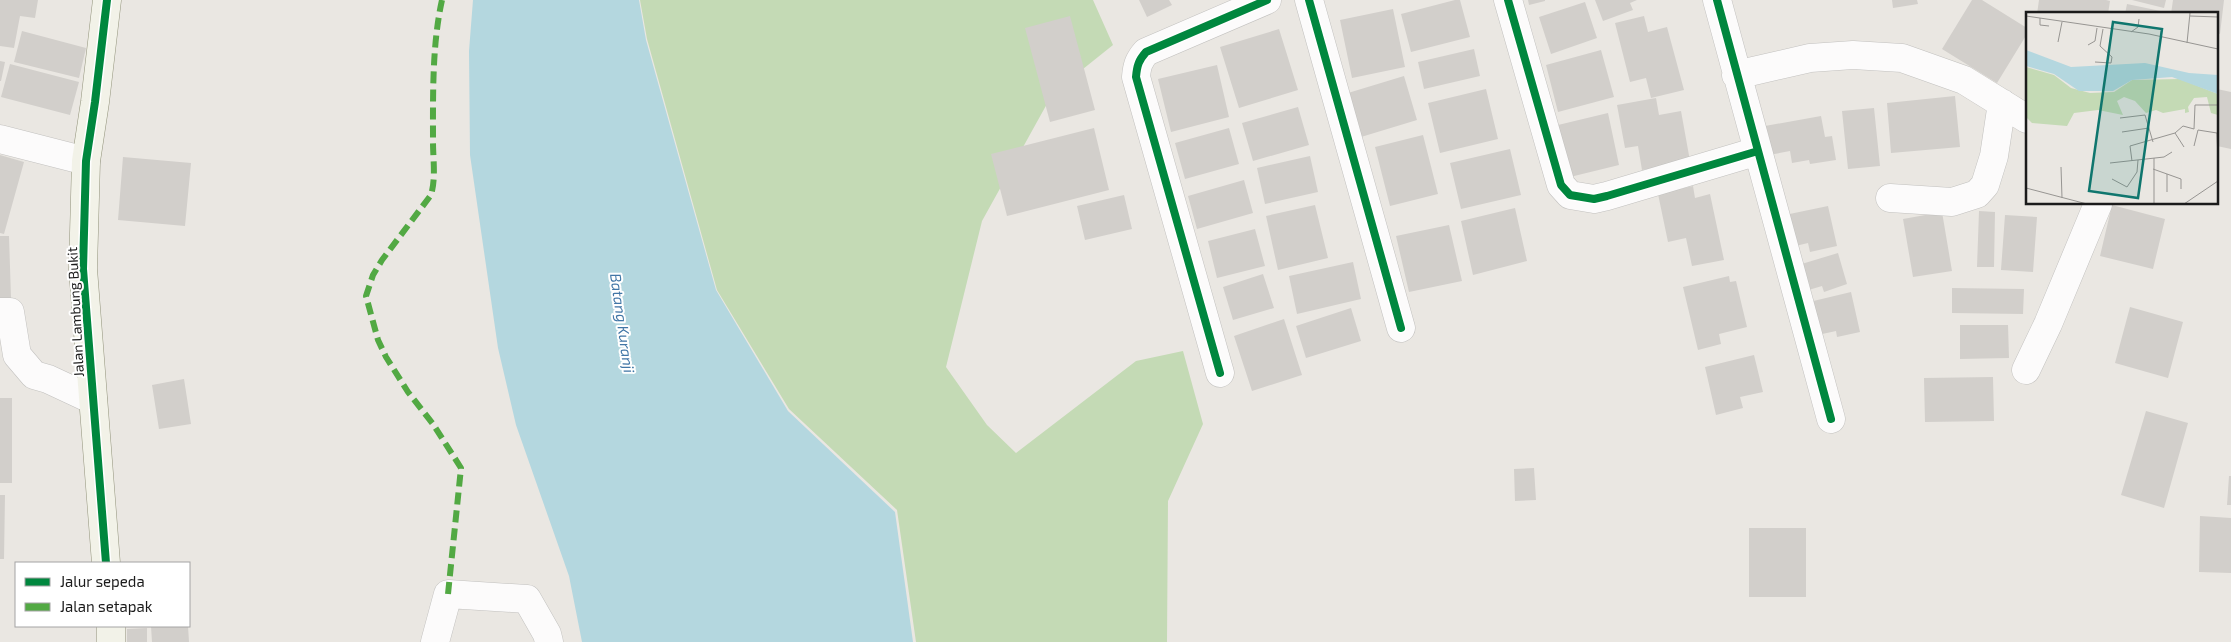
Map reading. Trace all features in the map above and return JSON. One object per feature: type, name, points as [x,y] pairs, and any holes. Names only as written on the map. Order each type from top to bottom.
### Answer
[{"type":"street","name":"Jalan Lambung Bukit","points":[[106,562],[83,269],[86,161],[107,0]]},
{"type":"street","points":[[1220,373],[1136,76],[1136,66],[1146,52],[1267,0]]},
{"type":"street","points":[[1308,0],[1401,328]]},
{"type":"street","points":[[1508,0],[1562,185],[1570,195],[1594,199],[1607,196],[1758,151]]},
{"type":"street","points":[[1717,0],[1831,419]]},
{"type":"street","points":[[1736,75],[1810,58],[1853,55],[1902,58],[1964,80],[2026,119]]},
{"type":"street","points":[[1890,198],[1952,202],[1977,194],[1985,185],[1992,163],[2002,104]]},
{"type":"street","points":[[0,139],[86,161]]},
{"type":"street","points":[[2026,370],[2048,324],[2098,205]]},
{"type":"street","points":[[0,312],[10,312],[17,355],[34,375],[48,379],[93,400]]},
{"type":"street","points":[[435,642],[448,594],[527,599],[547,634],[549,642]]},
{"type":"street","points":[[111,627],[111,642]]},
{"type":"green space","points":[[640,0],[1093,0],[1113,45],[1053,93],[982,221],[946,367],[987,425],[1016,453],[1136,361],[1183,351],[1203,424],[1168,501],[1167,642],[916,642],[897,510],[789,409],[717,290],[647,39]]},
{"type":"water","name":"Batang Kuranji","points":[[473,0],[639,0],[646,40],[716,290],[788,411],[895,512],[913,642],[582,642],[569,576],[516,425],[498,348],[470,155],[469,51]]},
{"type":"building","points":[[0,0],[38,0],[35,18],[20,16],[14,48],[0,46]]},
{"type":"building","points":[[1139,0],[1169,0],[1172,5],[1147,17]]},
{"type":"building","points":[[1460,0],[1470,37],[1411,52],[1401,14]]},
{"type":"building","points":[[1528,0],[1545,0],[1545,1],[1529,5]]},
{"type":"building","points":[[1595,0],[1637,0],[1630,3],[1633,10],[1603,21]]},
{"type":"building","points":[[1892,0],[1917,0],[1918,4],[1893,8]]},
{"type":"building","points":[[1972,0],[1982,0],[2026,27],[2026,36],[1997,83],[1942,49]]},
{"type":"building","points":[[2039,0],[2110,1],[2108,12],[2037,12]]},
{"type":"building","points":[[2132,0],[2166,0],[2164,8]]},
{"type":"building","points":[[2173,0],[2224,0],[2220,34],[2218,33],[2218,12],[2171,12]]},
{"type":"building","points":[[1585,2],[1597,38],[1551,54],[1539,17]]},
{"type":"building","points":[[2127,4],[2165,12],[2125,12]]},
{"type":"building","points":[[1393,9],[1405,67],[1352,78],[1340,20]]},
{"type":"building","points":[[1070,16],[1095,110],[1050,122],[1025,28]]},
{"type":"building","points":[[1644,16],[1648,32],[1667,27],[1684,90],[1651,98],[1646,78],[1630,82],[1615,23]]},
{"type":"building","points":[[1279,29],[1298,90],[1239,108],[1220,47]]},
{"type":"building","points":[[22,31],[86,48],[79,78],[14,62]]},
{"type":"building","points":[[1474,49],[1480,76],[1424,89],[1418,62]]},
{"type":"building","points":[[1601,50],[1614,97],[1558,112],[1546,65]]},
{"type":"building","points":[[0,61],[5,62],[1,81],[0,81]]},
{"type":"building","points":[[10,64],[79,82],[70,115],[1,97]]},
{"type":"building","points":[[1217,65],[1229,117],[1171,132],[1158,79]]},
{"type":"building","points":[[1404,76],[1417,120],[1361,137],[1348,93]]},
{"type":"building","points":[[1486,89],[1498,139],[1440,153],[1428,103]]},
{"type":"building","points":[[2218,89],[2231,92],[2231,149],[2218,146]]},
{"type":"building","points":[[1955,96],[1960,147],[1891,153],[1887,103]]},
{"type":"building","points":[[1656,98],[1659,115],[1681,111],[1690,161],[1642,170],[1638,146],[1625,148],[1617,105]]},
{"type":"building","points":[[1298,107],[1309,145],[1253,161],[1242,123]]},
{"type":"building","points":[[1874,108],[1880,166],[1848,169],[1842,111]]},
{"type":"building","points":[[1608,113],[1619,165],[1570,177],[1558,125]]},
{"type":"building","points":[[1821,116],[1825,137],[1832,136],[1836,160],[1810,164],[1809,160],[1792,163],[1790,151],[1769,155],[1765,126]]},
{"type":"building","points":[[1094,128],[1109,190],[1007,216],[991,154]]},
{"type":"building","points":[[1229,128],[1239,164],[1185,179],[1175,143]]},
{"type":"building","points":[[1423,135],[1438,194],[1390,206],[1375,147]]},
{"type":"building","points":[[1510,149],[1521,195],[1461,209],[1450,163]]},
{"type":"building","points":[[0,155],[24,162],[4,234],[0,233]]},
{"type":"building","points":[[1310,156],[1318,192],[1265,204],[1257,168]]},
{"type":"building","points":[[123,157],[191,163],[185,226],[118,220]]},
{"type":"building","points":[[1244,180],[1253,213],[1197,229],[1188,196]]},
{"type":"building","points":[[1693,186],[1695,198],[1710,194],[1724,260],[1692,266],[1686,238],[1668,242],[1658,194]]},
{"type":"building","points":[[1124,195],[1132,229],[1085,240],[1077,206]]},
{"type":"building","points":[[1315,205],[1328,258],[1278,270],[1266,216]]},
{"type":"building","points":[[2112,205],[2165,219],[2153,269],[2100,256]]},
{"type":"building","points":[[1828,206],[1837,246],[1810,252],[1808,243],[1787,248],[1780,216]]},
{"type":"building","points":[[1515,208],[1527,261],[1473,275],[1461,221]]},
{"type":"building","points":[[1979,211],[1995,212],[1994,267],[1977,267]]},
{"type":"building","points":[[1942,212],[1952,271],[1913,277],[1903,219]]},
{"type":"building","points":[[2005,215],[2037,217],[2033,272],[2001,270]]},
{"type":"building","points":[[1449,225],[1462,281],[1409,292],[1396,236]]},
{"type":"building","points":[[1255,229],[1265,266],[1217,278],[1208,241]]},
{"type":"building","points":[[0,236],[9,236],[11,298],[0,298]]},
{"type":"building","points":[[1838,253],[1847,284],[1824,292],[1822,286],[1802,292],[1795,266]]},
{"type":"building","points":[[1353,262],[1361,299],[1297,314],[1289,276]]},
{"type":"building","points":[[1263,274],[1274,308],[1233,320],[1223,287]]},
{"type":"building","points":[[1729,276],[1730,282],[1736,281],[1747,327],[1719,334],[1721,344],[1698,350],[1683,287]]},
{"type":"building","points":[[1952,288],[2024,289],[2023,314],[1952,313]]},
{"type":"building","points":[[1851,292],[1860,332],[1837,337],[1836,331],[1813,336],[1805,303]]},
{"type":"building","points":[[2130,307],[2183,322],[2168,378],[2115,363]]},
{"type":"building","points":[[1351,308],[1361,341],[1306,358],[1296,326]]},
{"type":"building","points":[[1284,319],[1302,375],[1252,391],[1234,336]]},
{"type":"building","points":[[1960,325],[2008,325],[2009,358],[1960,359]]},
{"type":"building","points":[[1754,355],[1763,392],[1740,397],[1743,408],[1716,415],[1705,367]]},
{"type":"building","points":[[1993,377],[1994,421],[1925,422],[1924,378]]},
{"type":"building","points":[[184,379],[191,424],[159,429],[152,385]]},
{"type":"building","points":[[0,398],[12,398],[12,483],[0,483]]},
{"type":"building","points":[[2146,411],[2188,423],[2164,508],[2121,495]]},
{"type":"building","points":[[1534,468],[1536,500],[1515,501],[1514,469]]},
{"type":"building","points":[[2229,476],[2231,476],[2231,505],[2227,505]]},
{"type":"building","points":[[0,495],[5,495],[4,559],[0,559]]},
{"type":"building","points":[[2200,516],[2231,518],[2231,573],[2199,572]]},
{"type":"building","points":[[1749,528],[1806,528],[1806,597],[1749,597]]},
{"type":"building","points":[[151,627],[188,627],[189,642],[152,642]]},
{"type":"building","points":[[147,628],[147,642],[127,642],[127,629]]},
{"type":"marked path","points":[[442,0],[436,35],[434,70],[433,189],[431,195],[382,260],[373,275],[366,296],[378,340],[386,357],[461,468],[448,594]]},
{"type":"cycle path","points":[[106,562],[83,269],[86,161],[107,0]]},
{"type":"cycle path","points":[[1220,373],[1136,73],[1139,63],[1146,52],[1267,0]]},
{"type":"cycle path","points":[[1309,0],[1401,328]]},
{"type":"cycle path","points":[[1508,0],[1561,185],[1570,195],[1594,199],[1607,196],[1758,151]]},
{"type":"cycle path","points":[[1717,0],[1831,419]]}]
